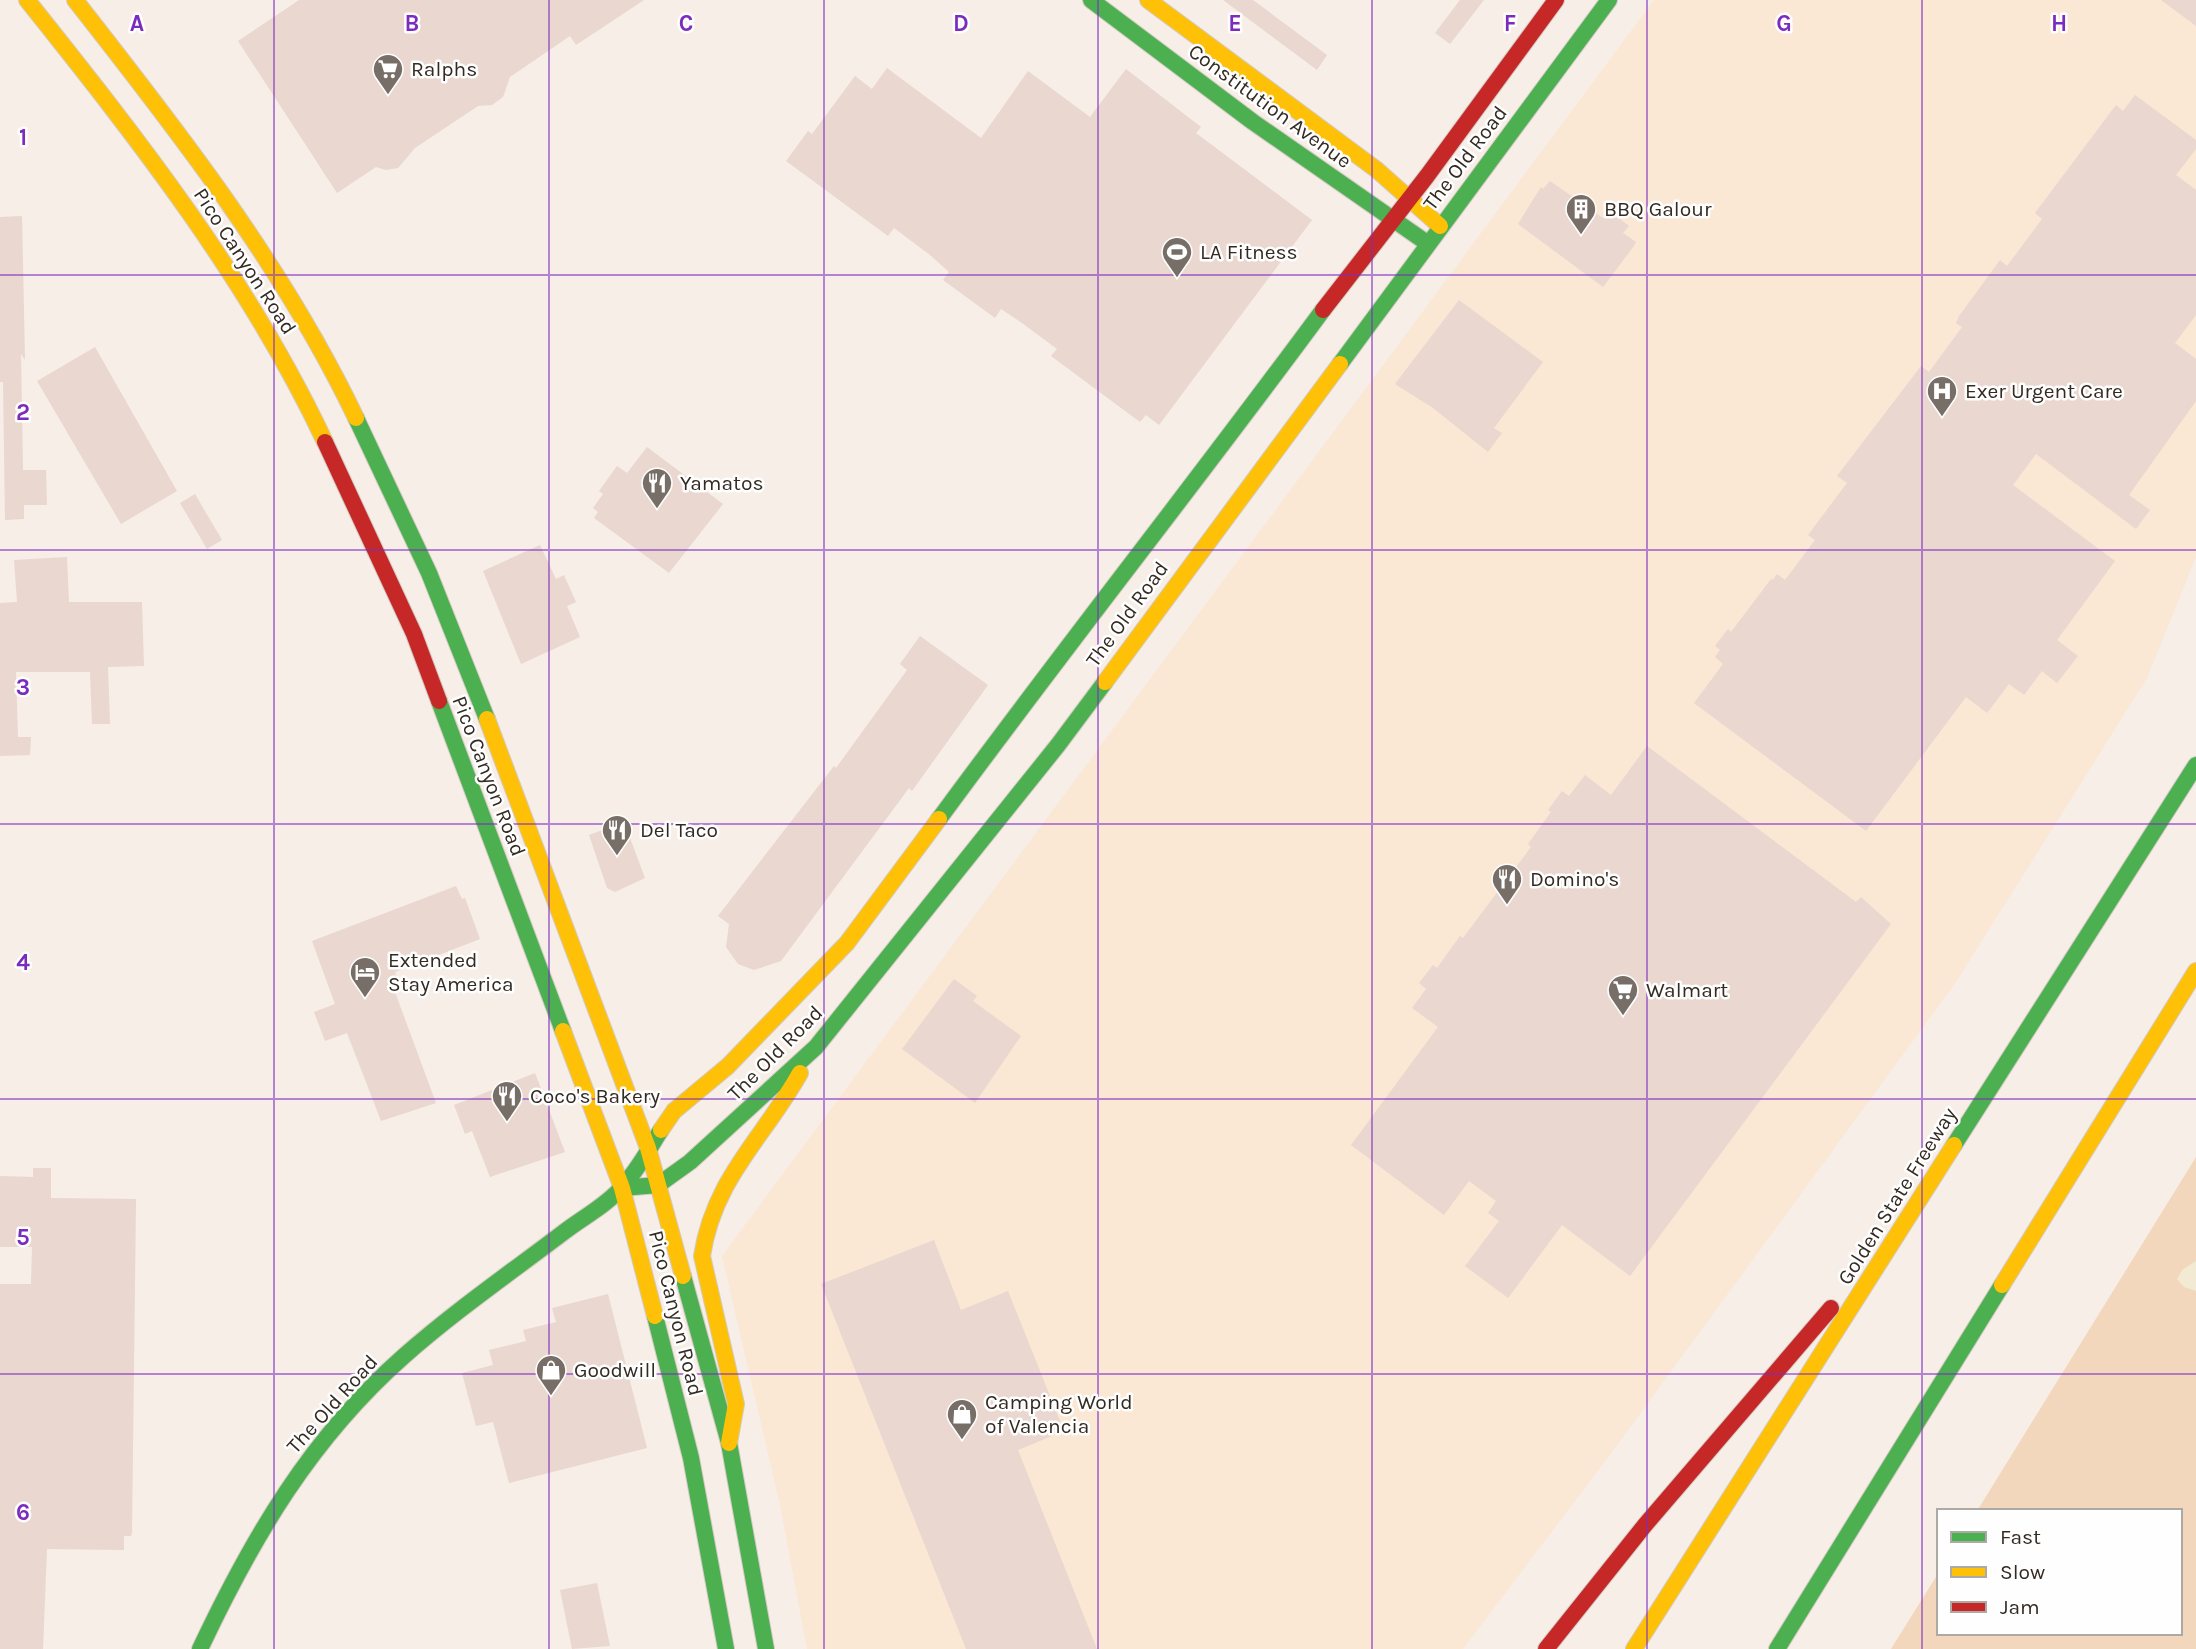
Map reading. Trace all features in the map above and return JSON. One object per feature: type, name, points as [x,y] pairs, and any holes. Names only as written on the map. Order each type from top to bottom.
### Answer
[{"type":"main road","name":"Pico Canyon Road","points":[[27,0],[150,154],[225,264],[302,393],[414,634],[622,1188],[691,1458],[726,1649]]},
{"type":"main road","name":"Pico Canyon Road","points":[[75,0],[158,105],[261,254],[356,418],[429,573],[500,750],[648,1148],[729,1443],[766,1649]]},
{"type":"main road","name":"Constitution Avenue","points":[[1091,0],[1253,122],[1427,243]]},
{"type":"main road","name":"Constitution Avenue","points":[[1148,0],[1377,170],[1440,226]]},
{"type":"main road","name":"The Old Road","points":[[200,1649],[239,1566],[264,1523],[309,1459],[354,1406],[444,1323],[622,1188],[674,1111],[728,1066],[846,943],[1034,689],[1192,488],[1556,0]]},
{"type":"main road","name":"The Old Road","points":[[658,1185],[692,1160],[816,1047],[1058,745],[1609,0]]},
{"type":"main road","name":"Golden State Freeway","points":[[1634,1649],[2196,765]]},
{"type":"main road","points":[[1777,1649],[2196,971]]},
{"type":"main road","points":[[729,1443],[736,1404],[702,1256],[704,1233],[720,1188],[774,1117],[816,1047]]},
{"type":"main road","points":[[622,1188],[658,1185]]},
{"type":"main road","points":[[1546,1649],[1645,1525],[1910,1216]]},
{"type":"shaded area","points":[[1654,0],[2196,0],[2196,557],[2147,678],[1956,982],[1612,1452],[1463,1649],[807,1649],[780,1505],[722,1256]]},
{"type":"shaded area","points":[[2196,1157],[2196,1649],[1891,1649],[1937,1575],[1937,1635],[2182,1635],[2182,1509],[1978,1509]]},
{"type":"sand","points":[[2196,1261],[2196,1291],[2184,1287],[2177,1279],[2182,1270]]},
{"type":"building","name":"Ralphs","points":[[299,0],[644,0],[576,45],[570,36],[510,77],[503,97],[492,105],[478,106],[415,148],[398,168],[386,170],[376,167],[337,193],[238,41]]},
{"type":"building","points":[[1223,0],[1253,0],[1327,55],[1317,70]]},
{"type":"building","points":[[1460,0],[1484,0],[1450,44],[1435,33]]},
{"type":"building","points":[[2161,0],[2196,0],[2196,26]]},
{"type":"building","points":[[887,68],[981,138],[1028,71],[1090,117],[1126,69],[1201,127],[1196,133],[1312,220],[1159,425],[1146,415],[1140,422],[1051,356],[1057,349],[1022,323],[1001,309],[995,318],[943,280],[949,272],[894,228],[888,236],[786,161],[808,131],[812,134],[855,76],[872,89]]},
{"type":"building","points":[[2135,95],[2196,140],[2196,149],[2176,175],[2196,190],[2196,315],[2175,343],[2196,359],[2196,401],[2129,495],[2150,510],[2136,529],[2036,454],[2013,485],[2115,561],[2057,640],[2078,656],[2057,683],[2042,671],[2024,695],[2009,684],[1987,713],[1966,697],[1866,831],[1694,703],[1723,664],[1715,657],[1720,650],[1715,646],[1728,629],[1731,632],[1771,579],[1777,574],[1785,580],[1815,540],[1808,535],[1847,483],[1837,476],[1921,366],[1929,372],[1962,327],[1956,323],[1959,316],[2000,260],[2007,266],[2042,219],[2035,213],[2116,105],[2123,111]]},
{"type":"building","name":"BBQ Galour","points":[[1550,181],[1603,218],[1609,211],[1629,226],[1623,233],[1636,242],[1603,287],[1518,224],[1541,187],[1543,189]]},
{"type":"building","points":[[22,216],[25,360],[21,354],[23,470],[46,470],[47,505],[24,505],[24,519],[5,520],[3,382],[0,382],[0,217]]},
{"type":"building","points":[[1459,300],[1543,362],[1494,428],[1502,433],[1488,452],[1433,408],[1395,384]]},
{"type":"building","points":[[95,347],[177,491],[121,524],[37,381]]},
{"type":"building","name":"Yamatos","points":[[647,447],[723,504],[669,573],[594,518],[598,512],[593,508],[603,494],[599,491],[617,466],[627,473]]},
{"type":"building","points":[[195,494],[222,540],[207,549],[180,503]]},
{"type":"building","points":[[540,545],[556,579],[564,575],[576,602],[567,606],[580,637],[521,664],[483,571]]},
{"type":"building","points":[[67,557],[69,602],[142,602],[144,666],[108,667],[110,724],[92,724],[90,672],[16,672],[18,737],[31,737],[30,755],[0,756],[0,603],[17,602],[14,560]]},
{"type":"building","points":[[920,636],[988,685],[912,791],[909,788],[781,961],[754,970],[738,964],[726,947],[729,924],[718,916],[834,766],[836,768],[907,670],[900,664]]},
{"type":"building","name":"Walmart","points":[[1647,746],[1856,902],[1861,897],[1891,924],[1630,1276],[1562,1225],[1508,1298],[1465,1266],[1499,1221],[1488,1213],[1496,1201],[1469,1181],[1444,1215],[1351,1145],[1438,1027],[1412,1008],[1426,989],[1419,983],[1433,965],[1437,968],[1460,936],[1463,938],[1531,847],[1528,844],[1562,791],[1569,796],[1585,775],[1611,795]]},
{"type":"building","name":"Del Taco","points":[[624,822],[645,878],[615,892],[607,888],[589,835]]},
{"type":"building","name":"Extended Stay America","points":[[456,886],[462,899],[465,898],[480,939],[395,972],[402,990],[395,992],[436,1103],[381,1121],[347,1033],[325,1041],[314,1012],[335,1004],[312,941]]},
{"type":"building","points":[[954,979],[977,996],[973,1001],[1021,1036],[975,1103],[902,1049]]},
{"type":"building","name":"Coco's Bakery","points":[[535,1073],[565,1152],[490,1177],[472,1131],[465,1134],[454,1105]]},
{"type":"building","points":[[33,1168],[51,1168],[51,1198],[136,1199],[132,1533],[131,1536],[124,1536],[124,1550],[47,1549],[43,1649],[0,1649],[0,1284],[31,1284],[32,1247],[0,1247],[0,1176],[33,1177]]},
{"type":"building","name":"Camping World of Valencia","points":[[934,1240],[961,1310],[1008,1291],[1064,1431],[1018,1450],[1097,1649],[966,1649],[821,1284]]},
{"type":"building","name":"Goodwill","points":[[608,1294],[647,1448],[509,1483],[493,1422],[476,1426],[462,1373],[493,1365],[489,1350],[526,1341],[523,1330],[556,1322],[552,1308]]},
{"type":"building","points":[[597,1583],[610,1646],[572,1649],[560,1590]]},
{"type":"traffic: fast","points":[[1091,0],[1253,122],[1427,243]]},
{"type":"traffic: fast","points":[[1340,364],[1609,0]]},
{"type":"traffic: fast","points":[[939,819],[1323,310]]},
{"type":"traffic: fast","points":[[356,418],[429,573],[487,719]]},
{"type":"traffic: fast","points":[[622,1188],[658,1185],[690,1162],[816,1047],[1058,745],[1105,682]]},
{"type":"traffic: fast","points":[[439,701],[563,1031]]},
{"type":"traffic: fast","points":[[1954,1145],[2196,765]]},
{"type":"traffic: fast","points":[[200,1649],[263,1529],[312,1456],[340,1421],[370,1388],[423,1339],[616,1194],[638,1167],[661,1130]]},
{"type":"traffic: fast","points":[[683,1276],[729,1443],[766,1649]]},
{"type":"traffic: fast","points":[[1777,1649],[2002,1285]]},
{"type":"traffic: fast","points":[[655,1316],[691,1458],[726,1649]]},
{"type":"traffic: slow","points":[[27,0],[150,158],[227,268],[295,382],[325,442]]},
{"type":"traffic: slow","points":[[75,0],[190,150],[263,254],[296,307],[356,418]]},
{"type":"traffic: slow","points":[[1148,0],[1377,170],[1440,226]]},
{"type":"traffic: slow","points":[[1105,682],[1340,364]]},
{"type":"traffic: slow","points":[[487,719],[648,1148],[683,1276]]},
{"type":"traffic: slow","points":[[661,1130],[674,1111],[728,1066],[847,943],[939,819]]},
{"type":"traffic: slow","points":[[2002,1285],[2196,971]]},
{"type":"traffic: slow","points":[[563,1031],[622,1188],[655,1316]]},
{"type":"traffic: slow","points":[[729,1443],[736,1404],[702,1256],[708,1228],[729,1181],[800,1073]]},
{"type":"traffic: slow","points":[[1634,1649],[1954,1145]]},
{"type":"traffic: jam","points":[[1323,310],[1427,176],[1556,0]]},
{"type":"traffic: jam","points":[[325,442],[414,634],[439,701]]},
{"type":"traffic: jam","points":[[1546,1649],[1645,1525],[1831,1308]]},
{"type":"place","name":"Ralphs","points":[[388,96]]},
{"type":"place","name":"BBQ Galour","points":[[1581,236]]},
{"type":"place","name":"LA Fitness","points":[[1177,279]]},
{"type":"place","name":"Exer Urgent Care","points":[[1942,418]]},
{"type":"place","name":"Yamatos","points":[[657,510]]},
{"type":"place","name":"Del Taco","points":[[617,857]]},
{"type":"place","name":"Domino's","points":[[1507,906]]},
{"type":"place","name":"Extended Stay America","points":[[365,999]]},
{"type":"place","name":"Walmart","points":[[1623,1017]]},
{"type":"place","name":"Coco's Bakery","points":[[507,1123]]},
{"type":"place","name":"Goodwill","points":[[551,1397]]},
{"type":"place","name":"Camping World of Valencia","points":[[962,1441]]}]
